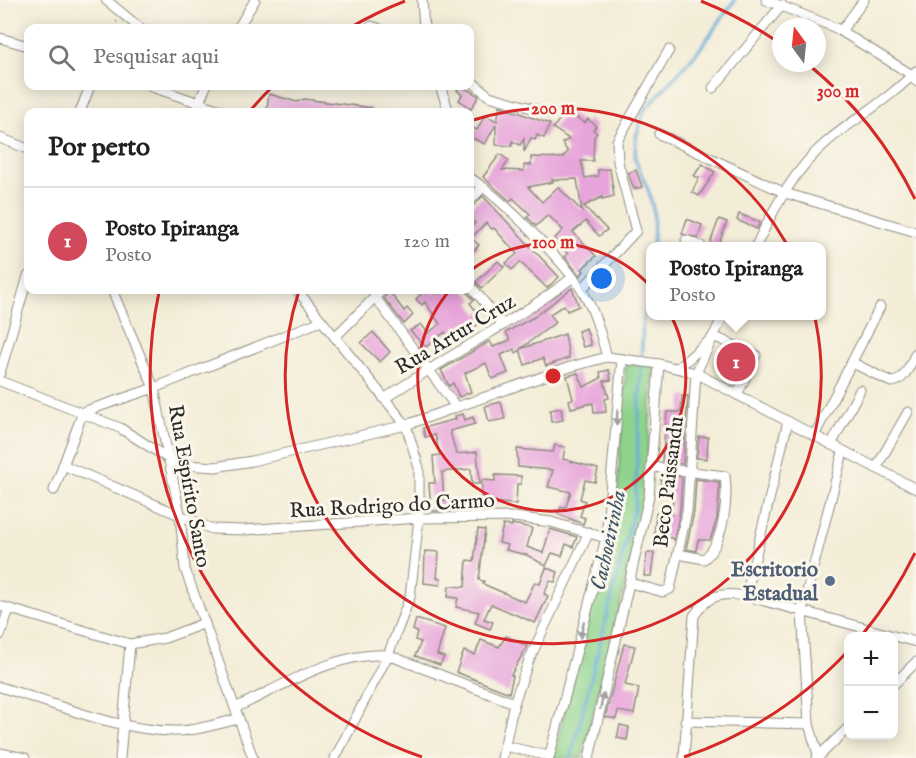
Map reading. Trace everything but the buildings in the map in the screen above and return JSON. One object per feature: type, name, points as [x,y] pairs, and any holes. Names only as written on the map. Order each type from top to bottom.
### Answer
[{"type":"street","points":[[106,0],[135,24]]},
{"type":"street","points":[[240,24],[255,0]]},
{"type":"street","points":[[422,0],[424,24]]},
{"type":"street","points":[[758,242],[805,164],[827,142],[915,75],[842,31],[766,0]]},
{"type":"street","points":[[842,31],[864,0]]},
{"type":"street","points":[[713,88],[782,5]]},
{"type":"street","points":[[0,38],[24,45]]},
{"type":"street","points":[[582,289],[636,231],[618,162],[617,141],[669,50]]},
{"type":"street","points":[[474,83],[489,96],[549,113]]},
{"type":"street","points":[[82,108],[88,90]]},
{"type":"street","points":[[159,90],[210,108]]},
{"type":"street","points":[[198,105],[204,90]]},
{"type":"street","points":[[441,90],[448,108]]},
{"type":"street","points":[[659,134],[785,194],[916,232]]},
{"type":"street","points":[[0,138],[24,147]]},
{"type":"street","points":[[474,180],[511,212],[582,289],[591,306],[608,357]]},
{"type":"street","points":[[474,197],[483,188]]},
{"type":"street","points":[[686,240],[691,242]]},
{"type":"street","name":"Rua Artur Cruz","points":[[384,399],[429,368],[532,309],[572,278]]},
{"type":"street","points":[[0,372],[24,290]]},
{"type":"street","points":[[474,290],[503,325]]},
{"type":"street","name":"Rua Espírito Santo","points":[[114,294],[154,388],[180,514],[182,559],[253,758]]},
{"type":"street","points":[[300,294],[406,425],[419,468],[419,518],[410,597],[388,655],[334,758]]},
{"type":"street","points":[[335,337],[377,294]]},
{"type":"street","points":[[379,294],[456,407]]},
{"type":"street","points":[[814,436],[880,308]]},
{"type":"street","points":[[696,373],[721,320]]},
{"type":"street","points":[[83,412],[154,388],[321,321]]},
{"type":"street","points":[[678,368],[713,337]]},
{"type":"street","points":[[713,337],[756,355],[737,395]]},
{"type":"street","points":[[853,363],[891,382],[896,382],[901,380],[916,352]]},
{"type":"street","points":[[0,381],[102,420],[133,435],[169,459],[195,466],[231,465],[406,425],[570,367],[608,357],[655,363],[696,373],[916,489]]},
{"type":"street","points":[[505,746],[549,757],[606,538],[624,359]]},
{"type":"street","points":[[589,758],[630,583],[653,467],[655,363]]},
{"type":"street","name":"Beco Paissandu","points":[[630,583],[667,591],[687,511],[696,373]]},
{"type":"street","points":[[831,445],[860,390]]},
{"type":"street","points":[[54,490],[83,412]]},
{"type":"street","points":[[876,468],[908,412]]},
{"type":"street","points":[[747,596],[788,421]]},
{"type":"street","points":[[843,452],[802,610],[809,724],[818,758],[844,733]]},
{"type":"street","name":"Rua Rodrigo do Carmo","points":[[63,465],[180,514],[196,524],[225,530],[419,518],[529,518],[606,538]]},
{"type":"street","points":[[653,467],[725,476],[723,513],[714,547],[707,557],[699,560],[678,554]]},
{"type":"street","points":[[502,758],[514,703],[529,660],[589,532]]},
{"type":"street","points":[[684,758],[694,616],[702,604],[712,596],[726,593],[747,596],[916,642]]},
{"type":"street","points":[[0,635],[4,607],[130,644],[165,639],[205,623]]},
{"type":"street","points":[[120,758],[130,644]]},
{"type":"street","points":[[235,708],[345,659],[365,654],[388,655],[514,703]]},
{"type":"street","points":[[898,680],[916,662]]},
{"type":"street","points":[[0,687],[124,724],[180,731],[239,719]]},
{"type":"street","points":[[685,721],[809,724]]},
{"type":"street","points":[[0,753],[25,758]]},
{"type":"green space","points":[[626,363],[654,366],[644,510],[582,758],[553,758],[616,508]]},
{"type":"waterway","name":"Cachoeirinha","points":[[653,242],[654,213],[649,192],[635,159],[636,137],[644,111],[699,50],[735,0]]},
{"type":"waterway","name":"Cachoeirinha","points":[[571,758],[635,505],[643,321],[646,308]]},
{"type":"place","name":"Posto Ipiranga","points":[[736,362]]},
{"type":"place","name":"Escritorio Estadual","points":[[830,581]]}]
